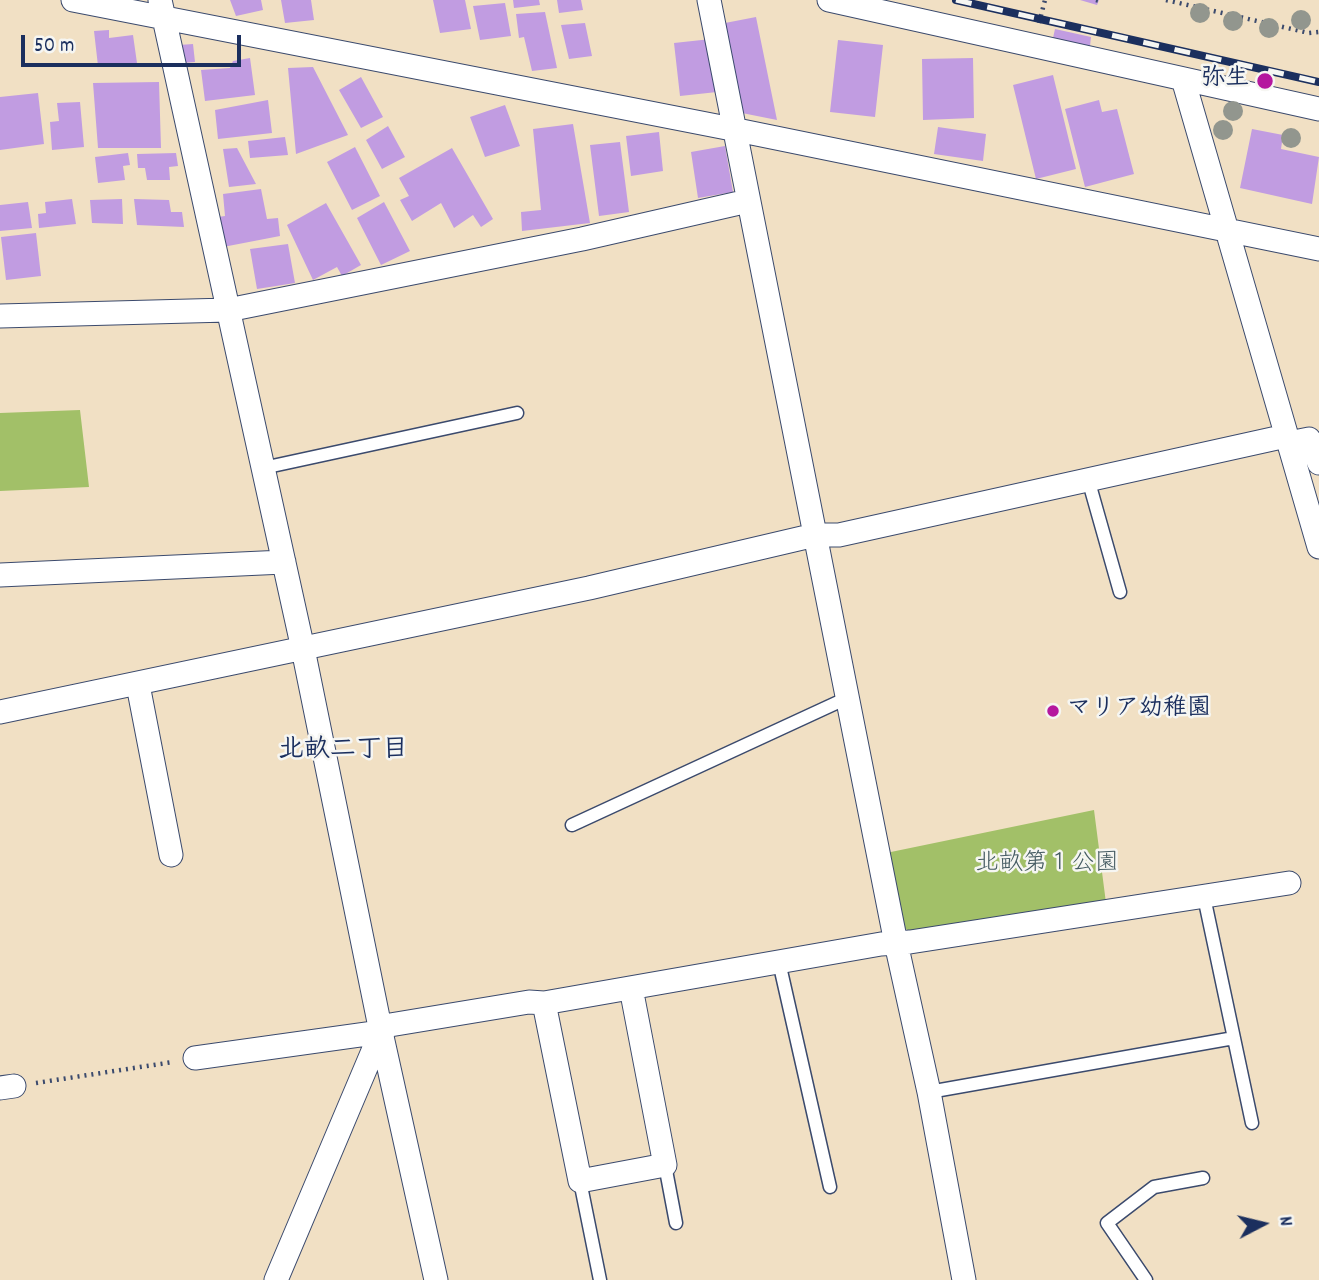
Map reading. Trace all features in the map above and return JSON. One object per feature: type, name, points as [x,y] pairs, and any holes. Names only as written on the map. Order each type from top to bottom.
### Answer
[{"type":"street","points":[[73,0],[162,9],[1319,249]]},
{"type":"street","points":[[709,0],[737,130],[748,201],[896,943],[929,1092],[964,1280]]},
{"type":"street","points":[[829,0],[1319,108]]},
{"type":"street","points":[[162,9],[303,649],[381,1031],[436,1280]]},
{"type":"street","points":[[1183,79],[1319,547]]},
{"type":"street","points":[[0,316],[228,310],[582,239],[748,201]]},
{"type":"street","points":[[0,712],[579,590],[815,535],[839,535],[1088,479],[1287,439],[1309,439],[1319,463]]},
{"type":"street","points":[[0,575],[284,562]]},
{"type":"street","points":[[138,685],[171,855]]},
{"type":"street","points":[[195,1058],[381,1031],[390,1026],[417,1021],[529,1002],[544,1003],[896,943],[1289,883]]},
{"type":"street","points":[[544,1003],[580,1181],[665,1165],[631,988]]},
{"type":"street","points":[[276,1280],[381,1031]]},
{"type":"lane","points":[[263,468],[517,413]]},
{"type":"lane","points":[[1088,479],[1120,592]]},
{"type":"lane","points":[[572,825],[847,698]]},
{"type":"lane","points":[[1204,897],[1252,1123]]},
{"type":"lane","points":[[779,962],[830,1187]]},
{"type":"lane","points":[[929,1092],[1234,1038]]},
{"type":"lane","points":[[665,1165],[676,1223]]},
{"type":"lane","points":[[1146,1280],[1107,1223],[1154,1187],[1203,1178]]},
{"type":"lane","points":[[580,1181],[600,1280]]},
{"type":"path","points":[[1166,0],[1309,33],[1319,32]]},
{"type":"path","points":[[7,1087],[195,1058]]},
{"type":"green space","points":[[80,410],[89,487],[0,491],[0,413]]},
{"type":"green space","name":"北畝第１公園","points":[[1094,810],[1106,903],[912,934],[900,924],[886,853]]},
{"type":"building","points":[[230,0],[261,0],[263,10],[236,16]]},
{"type":"building","points":[[281,0],[311,0],[314,20],[285,23]]},
{"type":"building","points":[[433,0],[465,0],[471,29],[440,33]]},
{"type":"building","points":[[513,0],[539,0],[540,5],[514,8]]},
{"type":"building","points":[[557,0],[581,0],[583,10],[559,13]]},
{"type":"building","points":[[1080,0],[1099,0],[1097,5]]},
{"type":"building","points":[[505,3],[511,36],[480,40],[473,6]]},
{"type":"building","points":[[545,12],[557,68],[532,71],[524,37],[519,38],[516,14]]},
{"type":"building","points":[[756,17],[777,120],[742,113],[725,23]]},
{"type":"building","points":[[585,23],[592,56],[569,59],[561,25]]},
{"type":"building","points":[[1055,29],[1091,37],[1090,46],[1053,38]]},
{"type":"building","points":[[109,30],[109,38],[133,35],[137,63],[98,66],[94,31]]},
{"type":"building","points":[[711,39],[717,92],[680,96],[674,43]]},
{"type":"building","points":[[838,40],[883,45],[875,117],[830,112]]},
{"type":"building","points":[[193,44],[195,62],[182,63],[179,45]]},
{"type":"building","points":[[250,58],[255,95],[205,101],[201,70],[230,68],[233,61]]},
{"type":"building","points":[[973,58],[974,118],[923,120],[922,59]]},
{"type":"building","points":[[313,67],[348,135],[296,154],[288,68]]},
{"type":"building","points":[[1053,75],[1076,169],[1036,179],[1013,85]]},
{"type":"building","points":[[361,77],[383,117],[361,128],[339,90]]},
{"type":"building","points":[[159,82],[161,148],[98,148],[93,83]]},
{"type":"building","points":[[38,93],[44,144],[0,150],[0,97]]},
{"type":"building","points":[[268,100],[272,133],[218,139],[215,110]]},
{"type":"building","points":[[1099,100],[1102,112],[1117,109],[1134,174],[1085,187],[1065,109]]},
{"type":"building","points":[[80,102],[84,147],[52,150],[50,122],[59,121],[57,103]]},
{"type":"building","points":[[505,105],[520,146],[485,157],[470,117]]},
{"type":"building","points":[[573,124],[590,223],[522,231],[521,212],[541,210],[533,129]]},
{"type":"building","points":[[388,126],[405,157],[382,169],[366,140]]},
{"type":"building","points":[[938,127],[986,134],[983,161],[934,154]]},
{"type":"building","points":[[1252,129],[1283,135],[1281,149],[1319,157],[1312,204],[1240,188]]},
{"type":"building","points":[[659,132],[663,171],[631,176],[626,136]]},
{"type":"building","points":[[285,137],[288,155],[250,158],[248,141]]},
{"type":"building","points":[[620,142],[629,212],[599,216],[590,145]]},
{"type":"building","points":[[725,146],[733,192],[698,198],[691,152]]},
{"type":"building","points":[[355,147],[380,196],[352,210],[327,162]]},
{"type":"building","points":[[237,148],[256,184],[229,187],[223,149]]},
{"type":"building","points":[[452,148],[493,219],[481,227],[473,215],[454,228],[441,203],[412,221],[400,200],[409,196],[399,178]]},
{"type":"building","points":[[128,153],[130,165],[123,166],[125,180],[98,183],[95,157]]},
{"type":"building","points":[[176,153],[178,166],[169,167],[170,180],[147,180],[145,168],[138,168],[137,154]]},
{"type":"building","points":[[261,189],[267,219],[278,218],[280,236],[223,247],[218,217],[225,216],[223,194]]},
{"type":"building","points":[[72,199],[76,224],[39,228],[38,214],[46,213],[45,202]]},
{"type":"building","points":[[122,199],[123,224],[92,223],[90,200]]},
{"type":"building","points":[[134,199],[169,200],[171,212],[182,212],[184,227],[137,225]]},
{"type":"building","points":[[28,202],[32,228],[0,231],[0,205]]},
{"type":"building","points":[[384,202],[410,251],[381,265],[357,218]]},
{"type":"building","points":[[326,203],[361,265],[342,276],[337,267],[313,280],[287,225]]},
{"type":"building","points":[[36,233],[41,276],[6,280],[1,237]]},
{"type":"building","points":[[288,244],[295,283],[257,289],[250,249]]},
{"type":"railway","points":[[956,0],[1319,82]]},
{"type":"place","name":"弥生","points":[[1265,81]]},
{"type":"place","name":"マリア幼稚園","points":[[1053,711]]},
{"type":"district","name":"北畝二丁目","points":[[343,752]]}]
